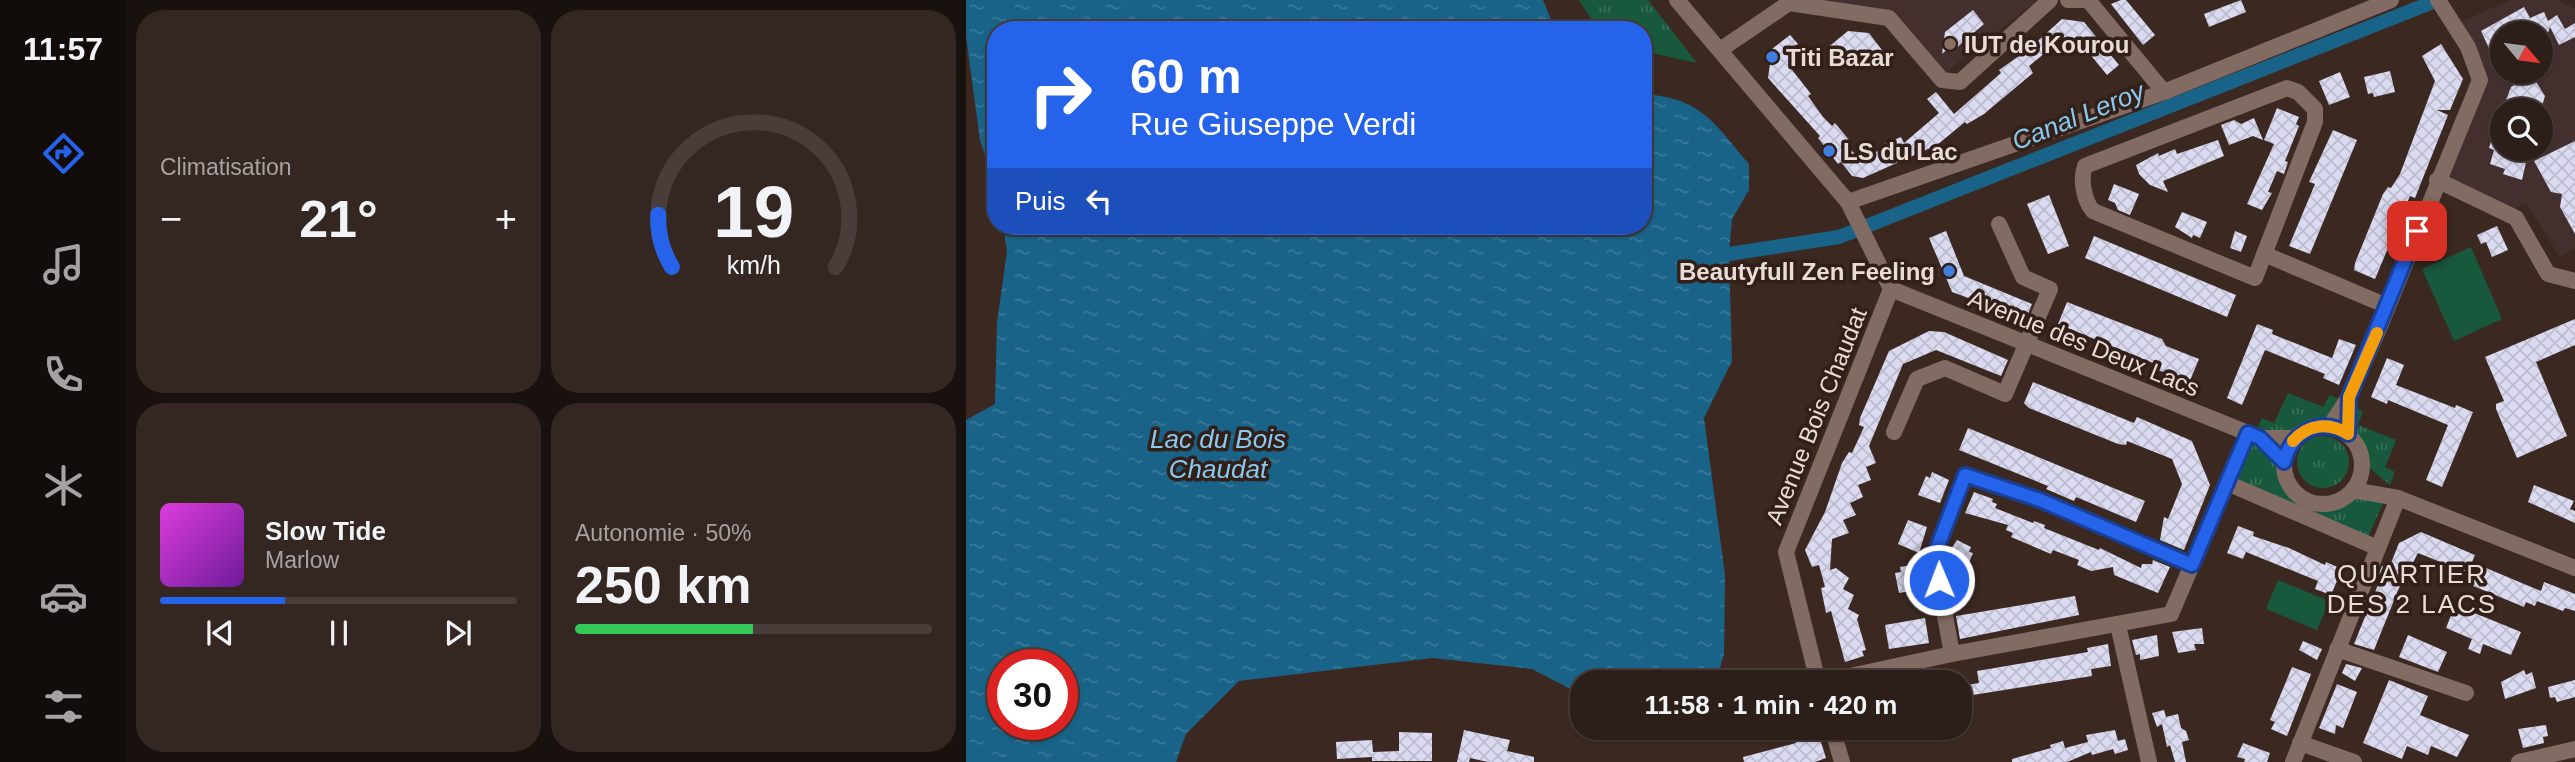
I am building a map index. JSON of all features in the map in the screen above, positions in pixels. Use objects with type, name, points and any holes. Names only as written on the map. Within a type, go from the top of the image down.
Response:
[{"type":"street","points":[[1677,0],[1848,202],[1891,289]]},
{"type":"street","points":[[1720,50],[1789,3],[1825,3],[1889,18],[1942,80],[1960,82],[2050,0]]},
{"type":"street","points":[[2068,0],[2086,0],[2164,92]]},
{"type":"street","points":[[1848,202],[2164,92],[2391,0]]},
{"type":"street","points":[[2330,426],[2349,397],[2480,80],[2468,47],[2438,0]]},
{"type":"street","points":[[2287,88],[2298,92],[2315,109],[2315,122],[2264,254],[2255,278],[2093,211],[2088,205],[2082,175],[2085,166],[2287,88]]},
{"type":"street","points":[[2437,180],[2516,218],[2547,274],[2574,279]]},
{"type":"street","points":[[1894,432],[1917,379],[1945,368],[2006,394],[2050,289],[2023,277],[2016,268],[1999,224]]},
{"type":"street","points":[[2264,254],[2387,306]]},
{"type":"street","name":"Avenue des Deux Lacs","points":[[1891,289],[2026,346],[2254,435],[2295,438]]},
{"type":"street","name":"Avenue Bois Chaudat","points":[[1817,670],[1786,552],[1891,289]]},
{"type":"street","points":[[2348,434],[2349,397]]},
{"type":"street","points":[[2317,426],[2330,426],[2348,434],[2360,451],[2362,472],[2353,490],[2333,503],[2308,501],[2290,486],[2284,462],[2295,438],[2317,426]]},
{"type":"street","points":[[1877,670],[2171,614],[2227,483],[2254,435]]},
{"type":"street","name":"Avenue des Deux Lacs","points":[[2254,435],[2284,462]]},
{"type":"street","points":[[2362,472],[2398,498]]},
{"type":"street","points":[[1952,654],[1934,556],[1965,475],[2040,500],[2192,565]]},
{"type":"street","points":[[2227,483],[2378,548]]},
{"type":"street","points":[[2353,490],[2398,498],[2575,568]]},
{"type":"street","points":[[2293,762],[2398,498]]},
{"type":"street","points":[[2118,625],[2149,762]]},
{"type":"street","points":[[2337,649],[2466,693]]},
{"type":"street","points":[[1836,740],[1842,762]]},
{"type":"street","points":[[2301,743],[2354,762]]},
{"type":"street","points":[[2519,762],[2570,747]]},
{"type":"shaded area","name":"IUT de Kourou","points":[[1807,0],[2037,0],[1944,74],[1892,13]]},
{"type":"shaded area","points":[[2511,0],[2558,0],[2575,9],[2575,249],[2560,257],[2526,203],[2510,210],[2453,187],[2447,170],[2449,160],[2458,156],[2487,77],[2456,24]]},
{"type":"green space","points":[[1579,0],[1648,0],[1697,63],[1652,53],[1652,21],[1592,21]]},
{"type":"green space","points":[[2471,247],[2502,319],[2454,341],[2422,269]]},
{"type":"green space","points":[[2288,393],[2323,407],[2330,395],[2338,399],[2327,420],[2317,420],[2279,433],[2258,427],[2262,418],[2274,423]]},
{"type":"green space","points":[[2351,406],[2363,411],[2358,425],[2396,440],[2385,467],[2395,472],[2390,485],[2367,466],[2364,445],[2355,433]]},
{"type":"green space","points":[[2323,436],[2342,443],[2349,462],[2342,481],[2323,488],[2304,481],[2297,462],[2304,443]]},
{"type":"green space","points":[[2252,440],[2273,456],[2285,488],[2300,503],[2317,508],[2326,507],[2353,494],[2384,501],[2364,546],[2230,489]]},
{"type":"green space","points":[[2278,580],[2329,601],[2317,630],[2266,609]]},
{"type":"water","points":[[966,0],[1543,0],[1551,21],[987,21],[987,161],[980,140],[966,36]]},
{"type":"water","name":"Lac du Bois Chaudat","points":[[1652,95],[1693,107],[1716,125],[1749,164],[1749,190],[1732,219],[1729,253],[1732,361],[1704,418],[1725,575],[1724,654],[1719,670],[1570,670],[1570,689],[1532,669],[1433,658],[1239,681],[1186,734],[1176,762],[966,762],[966,420],[995,404],[997,323],[1007,251],[1004,235],[1652,235]]},
{"type":"building","points":[[2126,0],[2155,35],[2143,45],[2111,4]]},
{"type":"building","points":[[2241,0],[2246,12],[2209,27],[2204,14]]},
{"type":"building","points":[[2524,7],[2530,18],[2544,12],[2548,21],[2499,21]]},
{"type":"building","points":[[1973,10],[1984,24],[1955,49],[1952,45],[1942,54],[1945,32]]},
{"type":"building","points":[[2557,15],[2565,29],[2575,23],[2575,37],[2559,45],[2553,33],[2553,21],[2548,21]]},
{"type":"building","points":[[2062,19],[2084,22],[2119,65],[2107,75],[2080,42],[2061,40],[2029,66],[2033,73],[1984,114],[1967,124],[1965,122],[1937,145],[1863,178],[1852,176],[1841,162],[1838,164],[1818,138],[1820,136],[1768,78],[1772,49],[1790,35],[1798,44],[1793,47],[1797,52],[1789,66],[1811,94],[1808,96],[1823,117],[1832,126],[1835,123],[1849,140],[1845,143],[1859,159],[1883,149],[1882,145],[1901,137],[1904,143],[1939,113],[1927,99],[1936,92],[1954,114],[2001,73],[1999,70],[2029,49]]},
{"type":"building","points":[[2490,26],[2490,50],[2481,31]]},
{"type":"building","points":[[1848,31],[1869,33],[1885,54],[1873,64],[1865,54],[1856,53],[1846,53],[1836,61],[1827,48]]},
{"type":"building","points":[[2441,44],[2463,79],[2450,110],[2437,110],[2448,115],[2415,198],[2410,196],[2375,279],[2354,270],[2355,263],[2383,194],[2388,187],[2391,188],[2400,174],[2435,81],[2422,56]]},
{"type":"building","points":[[2390,71],[2395,92],[2374,97],[2373,93],[2368,94],[2364,77]]},
{"type":"building","points":[[2340,72],[2350,97],[2329,105],[2319,81]]},
{"type":"building","points":[[2516,84],[2537,84],[2544,98],[2507,98],[2511,87]]},
{"type":"building","points":[[2277,108],[2299,117],[2296,124],[2299,126],[2285,161],[2288,162],[2284,174],[2277,171],[2268,192],[2272,193],[2262,210],[2247,204],[2274,144],[2264,140]]},
{"type":"building","points":[[2254,118],[2263,140],[2253,136],[2229,145],[2221,125],[2234,120],[2241,124]]},
{"type":"building","points":[[2333,130],[2357,140],[2310,254],[2289,246],[2315,184],[2309,182]]},
{"type":"building","points":[[2218,140],[2224,156],[2163,181],[2168,192],[2150,185],[2139,174],[2136,165],[2158,153],[2159,156],[2175,149],[2177,154]]},
{"type":"building","points":[[2575,141],[2575,234],[2560,207],[2562,194],[2551,192],[2534,161],[2553,161],[2553,152]]},
{"type":"building","points":[[2491,161],[2526,161],[2522,180],[2503,174],[2505,169],[2490,164]]},
{"type":"building","points":[[2114,184],[2139,194],[2130,215],[2118,210],[2115,203],[2108,200]]},
{"type":"building","points":[[2049,195],[2069,246],[2048,254],[2027,204]]},
{"type":"building","points":[[2182,212],[2207,222],[2200,238],[2193,235],[2192,238],[2175,227]]},
{"type":"building","points":[[2497,226],[2508,250],[2492,257],[2486,242],[2481,244],[2477,235]]},
{"type":"building","points":[[1946,231],[1964,276],[2032,304],[2026,319],[1952,292],[1929,238]]},
{"type":"building","points":[[2235,231],[2247,236],[2241,252],[2230,248]]},
{"type":"building","points":[[2094,236],[2236,295],[2227,317],[2085,258]]},
{"type":"building","points":[[2067,302],[2162,339],[2166,346],[2199,359],[2189,383],[2156,369],[2158,365],[2058,324]]},
{"type":"building","points":[[2575,319],[2575,345],[2536,362],[2567,436],[2517,458],[2496,409],[2496,404],[2504,401],[2485,357]]},
{"type":"building","points":[[2257,324],[2273,330],[2272,334],[2332,358],[2339,339],[2356,345],[2339,385],[2323,378],[2325,374],[2265,350],[2242,405],[2227,398]]},
{"type":"building","points":[[1929,331],[1944,332],[2008,360],[2001,376],[1936,350],[1903,364],[1869,446],[1876,463],[1866,467],[1871,480],[1858,485],[1863,497],[1850,503],[1856,515],[1843,520],[1849,533],[1832,539],[1830,570],[1836,568],[1849,578],[1843,589],[1854,595],[1848,609],[1859,615],[1857,619],[1866,650],[1862,651],[1864,656],[1845,662],[1831,611],[1826,613],[1821,588],[1825,587],[1819,565],[1812,567],[1805,550],[1825,512],[1842,463],[1849,452],[1852,453],[1864,427],[1859,425],[1860,418],[1889,351]]},
{"type":"building","points":[[2387,358],[2404,365],[2396,385],[2455,408],[2456,405],[2473,412],[2442,487],[2426,480],[2448,425],[2388,400],[2387,404],[2371,397]]},
{"type":"building","points":[[2033,382],[2134,423],[2137,417],[2192,441],[2210,485],[2184,550],[2160,540],[2164,517],[2168,519],[2182,484],[2172,459],[2127,441],[2126,445],[2118,444],[2029,408],[2024,403]]},
{"type":"building","points":[[1968,428],[2145,501],[2136,522],[2076,497],[2074,501],[2046,489],[2048,486],[1959,450]]},
{"type":"building","points":[[1932,472],[1949,480],[1940,503],[1918,495],[1926,476],[1930,478]]},
{"type":"building","points":[[2534,485],[2574,501],[2570,509],[2575,511],[2575,523],[2528,502]]},
{"type":"building","points":[[1974,492],[1993,499],[1992,502],[1997,504],[1995,508],[2045,525],[2044,528],[2099,550],[2100,548],[2141,568],[2142,564],[2152,564],[2153,560],[2170,567],[2158,593],[2114,575],[2113,567],[2091,571],[2077,565],[2079,560],[2053,550],[2051,554],[2011,537],[2013,533],[2006,530],[2008,525],[1965,513]]},
{"type":"building","points":[[1908,520],[1927,527],[1919,553],[1898,544]]},
{"type":"building","points":[[2238,526],[2254,532],[2253,536],[2289,548],[2325,565],[2326,562],[2342,569],[2331,595],[2315,589],[2318,581],[2246,552],[2243,559],[2227,553]]},
{"type":"building","points":[[2421,532],[2475,555],[2472,562],[2541,591],[2544,582],[2575,594],[2575,611],[2565,608],[2563,611],[2537,601],[2535,606],[2526,602],[2524,607],[2471,585],[2473,580],[2466,577],[2468,573],[2418,553],[2407,574],[2405,585],[2401,583],[2374,650],[2354,644],[2382,575],[2379,574],[2382,566],[2389,568],[2399,543]]},
{"type":"building","points":[[1957,540],[1971,547],[1969,552],[1973,553],[1965,572],[1946,564],[1945,558]]},
{"type":"building","points":[[1917,564],[1922,589],[1899,593],[1895,573],[1901,572],[1900,567]]},
{"type":"building","points":[[2075,596],[2079,615],[1960,639],[1956,616]]},
{"type":"building","points":[[2455,605],[2521,632],[2511,655],[2483,644],[2480,654],[2468,649],[2472,639],[2446,628]]},
{"type":"building","points":[[1925,618],[1929,643],[1889,649],[1885,625]]},
{"type":"building","points":[[2202,628],[2204,644],[2194,644],[2196,650],[2178,653],[2172,632]]},
{"type":"building","points":[[2157,635],[2159,656],[2140,660],[2140,654],[2136,655],[2132,640]]},
{"type":"building","points":[[2408,635],[2447,652],[2438,672],[2399,657]]},
{"type":"building","points":[[2303,641],[2322,649],[2317,660],[2299,650]]},
{"type":"building","points":[[2108,644],[2111,666],[2091,669],[2092,676],[1972,695],[1972,684],[1979,683],[1977,671],[2088,652],[2087,648]]},
{"type":"building","points":[[2346,664],[2362,668],[2355,681],[2342,673]]},
{"type":"building","points":[[2292,667],[2311,674],[2287,736],[2271,729],[2275,722],[2270,720]]},
{"type":"building","points":[[2524,670],[2526,675],[2532,672],[2536,688],[2505,699],[2501,682]]},
{"type":"building","points":[[2389,680],[2428,696],[2420,715],[2469,735],[2457,757],[2431,746],[2428,755],[2407,746],[2402,759],[2363,743]]},
{"type":"building","points":[[2575,680],[2575,697],[2557,702],[2555,697],[2550,698],[2548,687]]},
{"type":"building","points":[[2337,684],[2357,692],[2343,728],[2336,725],[2335,734],[2319,728]]},
{"type":"building","points":[[2164,710],[2166,717],[2178,714],[2181,728],[2186,731],[2189,740],[2182,742],[2186,762],[2175,762],[2170,745],[2167,747],[2162,724],[2157,727],[2152,713]]},
{"type":"building","points":[[2546,725],[2548,736],[2543,737],[2544,743],[2523,748],[2518,729]]},
{"type":"building","points":[[1464,730],[1510,740],[1507,751],[1534,757],[1534,762],[1488,762],[1470,758],[1469,762],[1457,762]]},
{"type":"building","points":[[2115,730],[2118,741],[2125,739],[2128,750],[2115,754],[2113,749],[2092,755],[2091,752],[2067,762],[2012,762],[2012,759],[2051,748],[2050,745],[2063,741],[2065,748],[2088,742],[2086,735]]},
{"type":"building","points":[[1399,732],[1432,733],[1432,761],[1372,761],[1372,757],[1337,759],[1336,742],[1372,740],[1373,752],[1399,751]]},
{"type":"building","points":[[1796,740],[1820,740],[1826,758],[1815,762],[1744,762],[1743,757],[1796,743]]},
{"type":"building","points":[[2243,743],[2270,753],[2267,762],[2244,762],[2245,759],[2237,757]]},
{"type":"waterway","name":"Canal Leroy","points":[[1729,254],[1839,237],[2438,0]]},
{"type":"slow traffic","points":[[2293,441],[2305,430],[2317,426],[2330,426],[2348,434],[2349,397],[2377,333]]},
{"type":"place","name":"IUT de Kourou","points":[[1950,44]]},
{"type":"place","name":"Titi Bazar","points":[[1772,57]]},
{"type":"place","name":"LS du Lac","points":[[1829,151]]},
{"type":"place","name":"Beautyfull Zen Feeling","points":[[1949,271]]},
{"type":"district","name":"QUARTIER DES 2 LACS","points":[[2412,589]]},
{"type":"route","points":[[1939,580],[1934,556],[1965,475],[2040,500],[2192,565],[2248,433],[2260,438],[2284,462],[2287,449],[2305,430],[2330,426],[2348,434],[2349,397],[2417,231]]}]
